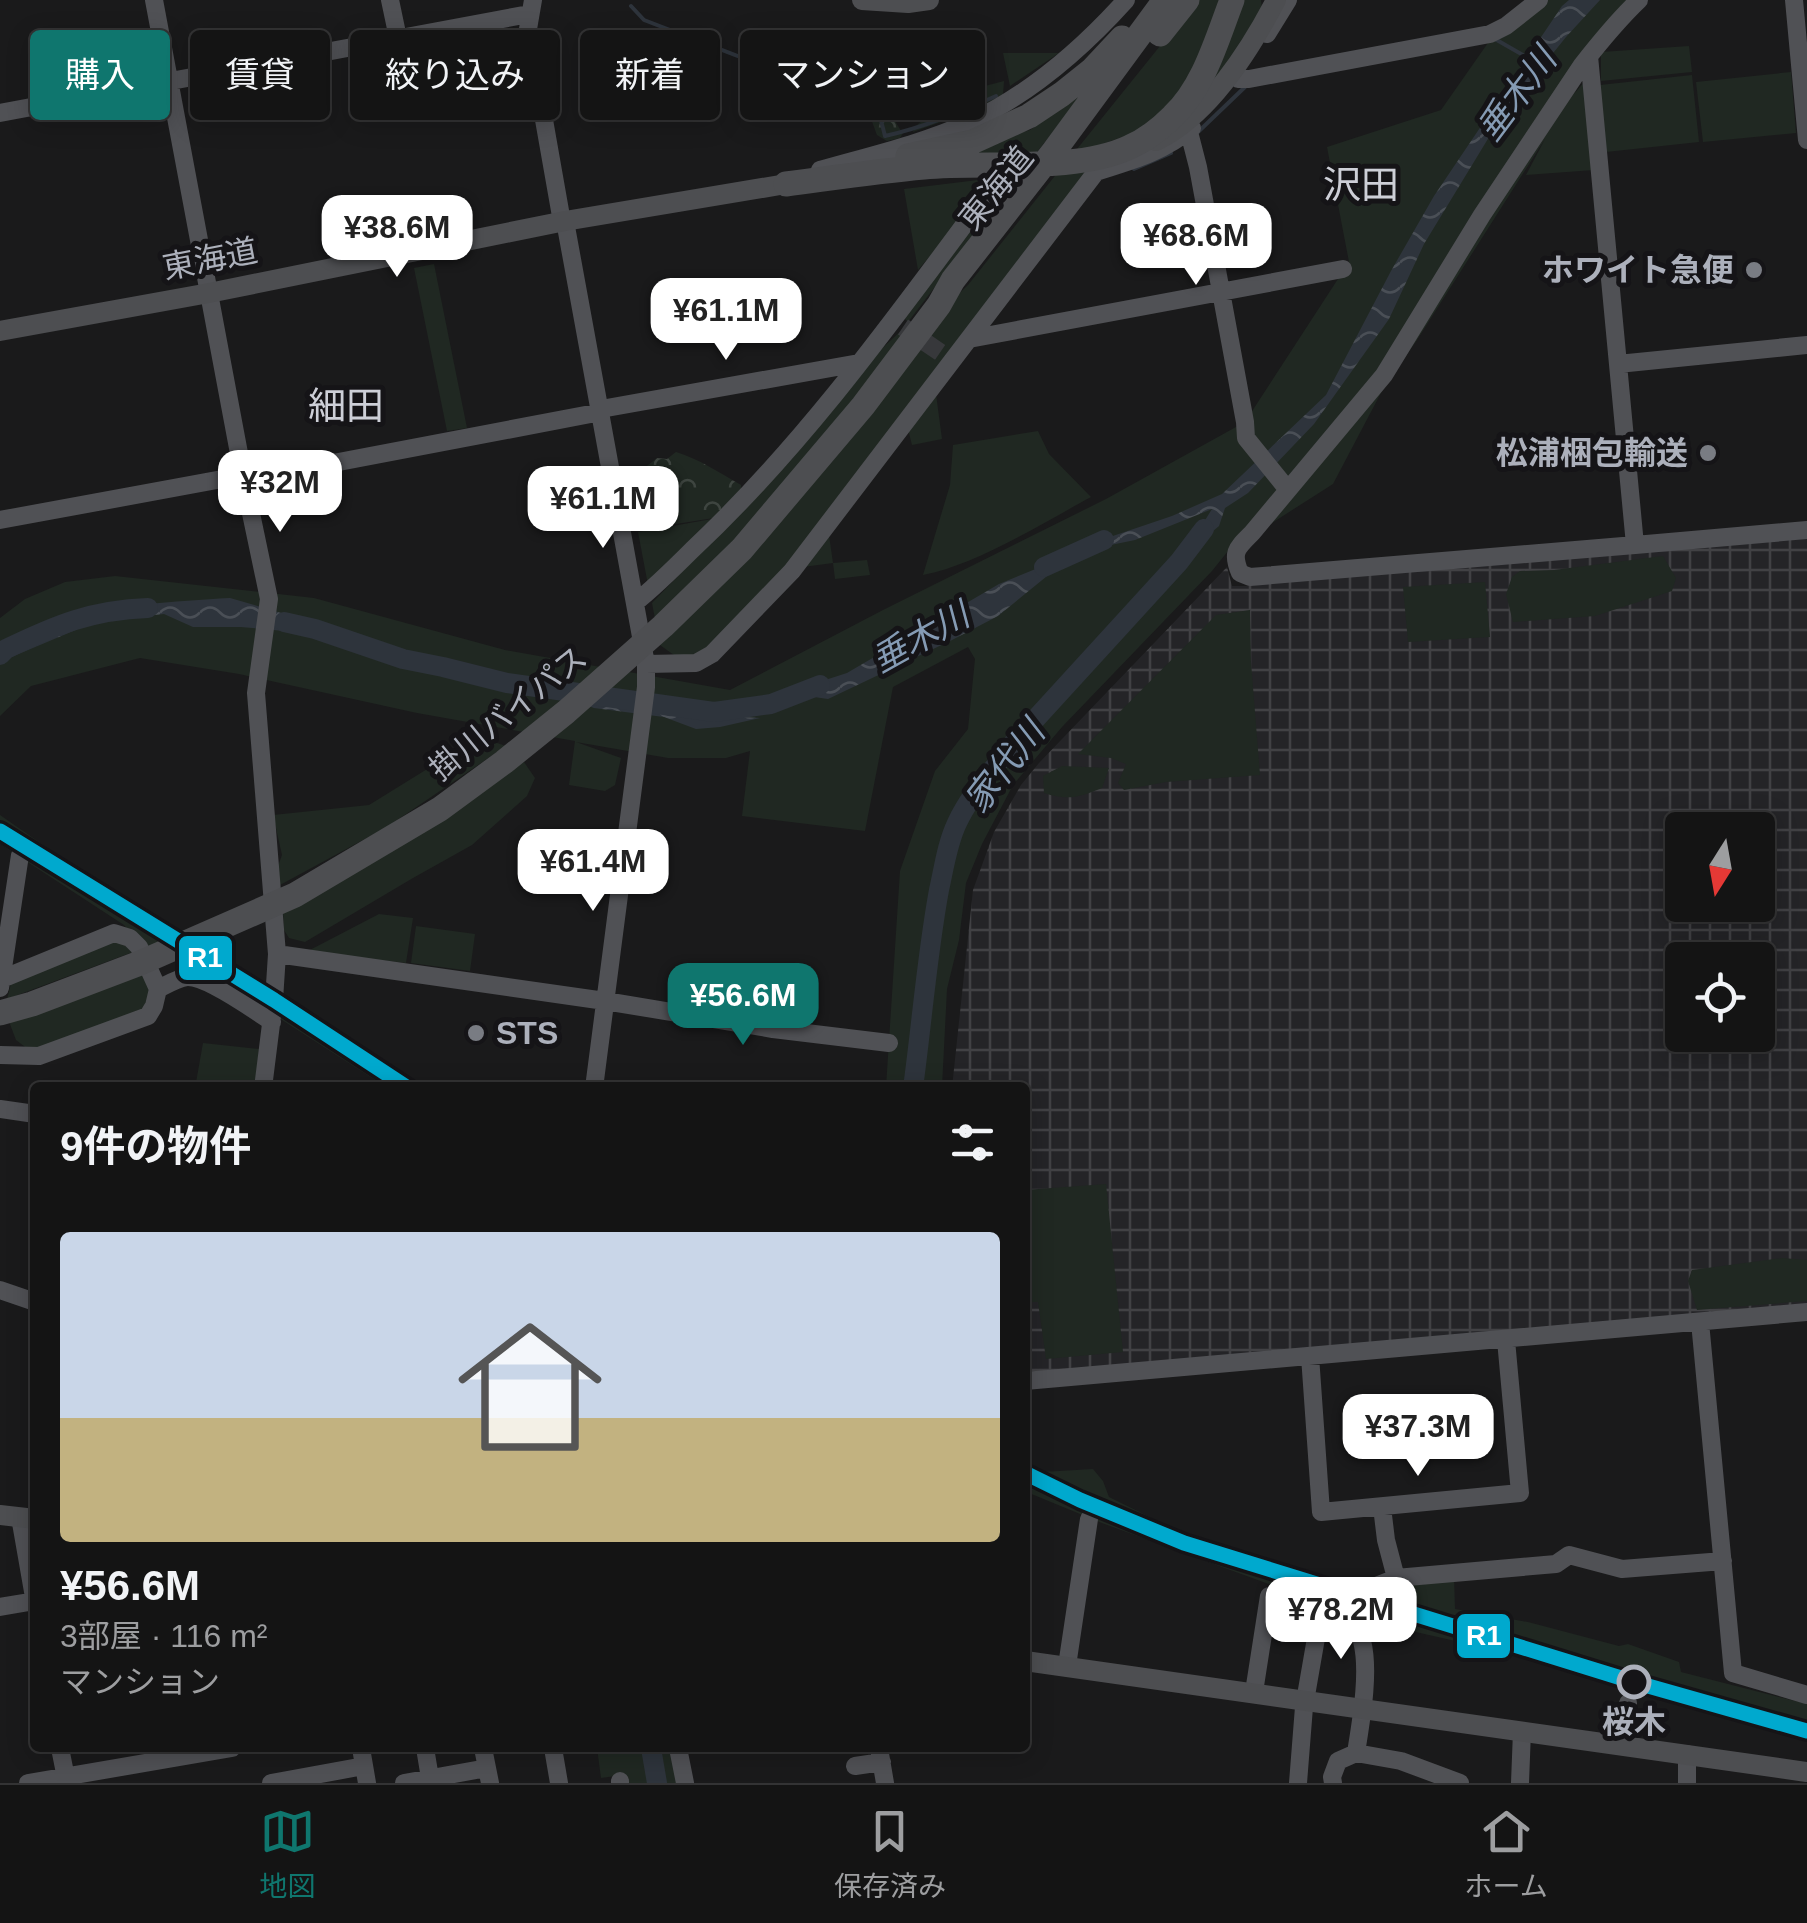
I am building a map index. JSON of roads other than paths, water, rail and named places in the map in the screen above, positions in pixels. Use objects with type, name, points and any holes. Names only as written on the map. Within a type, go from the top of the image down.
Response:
[{"type":"highway","name":"東海道","points":[[1060,152],[1162,0]]},
{"type":"highway","points":[[786,184],[972,142],[1029,116],[1092,70],[1162,0]]},
{"type":"highway","name":"東海道","points":[[939,305],[953,280],[1187,0]]},
{"type":"highway","points":[[786,184],[925,167],[1084,159],[1130,148],[1177,113],[1193,91],[1232,0]]},
{"type":"highway","name":"掛川バイパス","points":[[3,998],[140,963],[294,895],[440,809],[504,762],[663,626],[742,549],[863,406],[939,305]]},
{"type":"main road","points":[[862,0],[930,0]]},
{"type":"main road","points":[[1130,148],[1156,142],[1188,120],[1227,78],[1276,0]]},
{"type":"main road","name":"東海道","points":[[0,332],[564,221],[786,184]]},
{"type":"main road","points":[[1030,1661],[1807,1772]]},
{"type":"street","points":[[154,0],[160,30]]},
{"type":"street","points":[[390,0],[396,30]]},
{"type":"street","points":[[752,190],[969,122],[1032,86],[1064,62],[1126,0]]},
{"type":"street","points":[[646,664],[696,663],[726,642],[792,571],[947,357],[969,339],[1096,172],[1150,155],[1189,132],[1238,79],[1288,0]]},
{"type":"street","points":[[1238,79],[1490,34],[1539,0]]},
{"type":"street","points":[[1639,0],[1590,56],[1482,216],[1384,375],[1237,548],[1235,562],[1240,573],[1250,577],[1807,530]]},
{"type":"street","points":[[1794,0],[1807,135]]},
{"type":"street","points":[[432,30],[531,7],[528,28],[646,664],[639,746],[595,1082]]},
{"type":"street","points":[[170,81],[350,47]]},
{"type":"street","points":[[1590,56],[1635,545]]},
{"type":"street","points":[[170,86],[269,600],[256,693],[277,954],[264,1082]]},
{"type":"street","points":[[0,113],[30,107]]},
{"type":"street","points":[[1189,132],[1246,438],[1288,490]]},
{"type":"street","points":[[636,602],[779,462],[859,363],[898,324],[990,190],[997,164]]},
{"type":"street","points":[[969,339],[1343,268]]},
{"type":"street","points":[[1618,364],[1807,345]]},
{"type":"street","points":[[0,520],[859,363]]},
{"type":"street","points":[[3,998],[20,855]]},
{"type":"street","points":[[0,1055],[38,1056],[148,1016],[158,989],[138,947],[130,938],[114,933],[3,998]]},
{"type":"street","points":[[277,954],[889,1043]]},
{"type":"street","points":[[158,989],[186,977],[198,979],[272,1022]]},
{"type":"street","points":[[0,1109],[30,1113]]},
{"type":"street","points":[[0,1290],[30,1300]]},
{"type":"street","points":[[1030,1381],[1807,1312]]},
{"type":"street","points":[[1700,1322],[1734,1672],[1807,1695]]},
{"type":"street","points":[[1310,1356],[1321,1512],[1520,1492],[1506,1340]]},
{"type":"street","points":[[1382,1506],[1396,1578]]},
{"type":"street","points":[[18,1517],[30,1577]]},
{"type":"street","points":[[1067,1666],[1089,1519]]},
{"type":"street","points":[[1344,1606],[1354,1595],[1396,1578],[1556,1564],[1569,1555],[1622,1569],[1723,1561]]},
{"type":"street","points":[[1254,1692],[1268,1596]]},
{"type":"street","points":[[1298,1783],[1305,1700],[1323,1598],[1344,1606],[1362,1641],[1363,1708],[1356,1753]]},
{"type":"street","points":[[0,1607],[30,1603]]},
{"type":"street","points":[[1620,1744],[1628,1703]]},
{"type":"street","points":[[1520,1783],[1522,1731]]},
{"type":"street","points":[[61,1752],[66,1780]]},
{"type":"street","points":[[28,1783],[66,1780],[211,1752]]},
{"type":"street","points":[[426,1752],[430,1778]]},
{"type":"street","points":[[554,1752],[559,1783]]},
{"type":"street","points":[[679,1752],[685,1783]]},
{"type":"street","points":[[1333,1783],[1338,1761],[1356,1753],[1401,1761],[1460,1783]]},
{"type":"street","points":[[1687,1754],[1687,1783]]},
{"type":"street","points":[[856,1766],[880,1755],[886,1783]]},
{"type":"street","points":[[271,1783],[364,1766]]},
{"type":"street","points":[[404,1783],[488,1775]]},
{"type":"water","points":[[1569,0],[1600,0],[1500,119],[1424,244],[1389,319],[1314,424],[1248,493],[1225,508],[1219,526],[1183,556],[1212,509],[1135,540],[1081,551],[1222,494],[1326,395],[1434,196]]},
{"type":"water","points":[[1065,557],[998,616],[952,640],[828,699],[794,694],[847,673],[999,584]]},
{"type":"water","points":[[230,598],[288,615],[318,634],[193,627],[164,614],[97,621],[0,664],[0,649],[77,617],[143,605]]},
{"type":"water","points":[[560,695],[760,718],[696,729],[664,717],[594,708]]},
{"type":"waterway","points":[[631,6],[644,20],[769,68],[842,70],[852,75],[872,97],[885,136],[928,124],[996,96]]},
{"type":"waterway","points":[[1495,39],[1530,59]]},
{"type":"waterway","points":[[1198,132],[1245,87]]},
{"type":"waterway","points":[[1134,169],[1171,153]]},
{"type":"waterway","name":"家代川","points":[[914,1082],[939,890],[951,839],[962,813],[1009,748],[1179,562],[1204,529]]},
{"type":"waterway","name":"垂木川","points":[[1044,567],[1104,540]]},
{"type":"waterway","name":"垂木川","points":[[0,655],[24,640],[74,620],[148,608]]},
{"type":"waterway","name":"垂木川","points":[[284,622],[403,659],[507,683],[714,712],[771,704],[820,685]]},
{"type":"waterway","name":"家代川","points":[[652,1752],[657,1783]]},
{"type":"tunnel","points":[[903,327],[941,353]]},
{"type":"place","name":"ホワイト急便","points":[[1754,270]]},
{"type":"place","name":"松浦梱包輸送","points":[[1708,453]]},
{"type":"place","name":"STS","points":[[476,1033]]},
{"type":"place","name":"桜木","points":[[1634,1682]]},
{"type":"district","name":"沢田","points":[[1361,185]]},
{"type":"district","name":"細田","points":[[346,406]]}]
